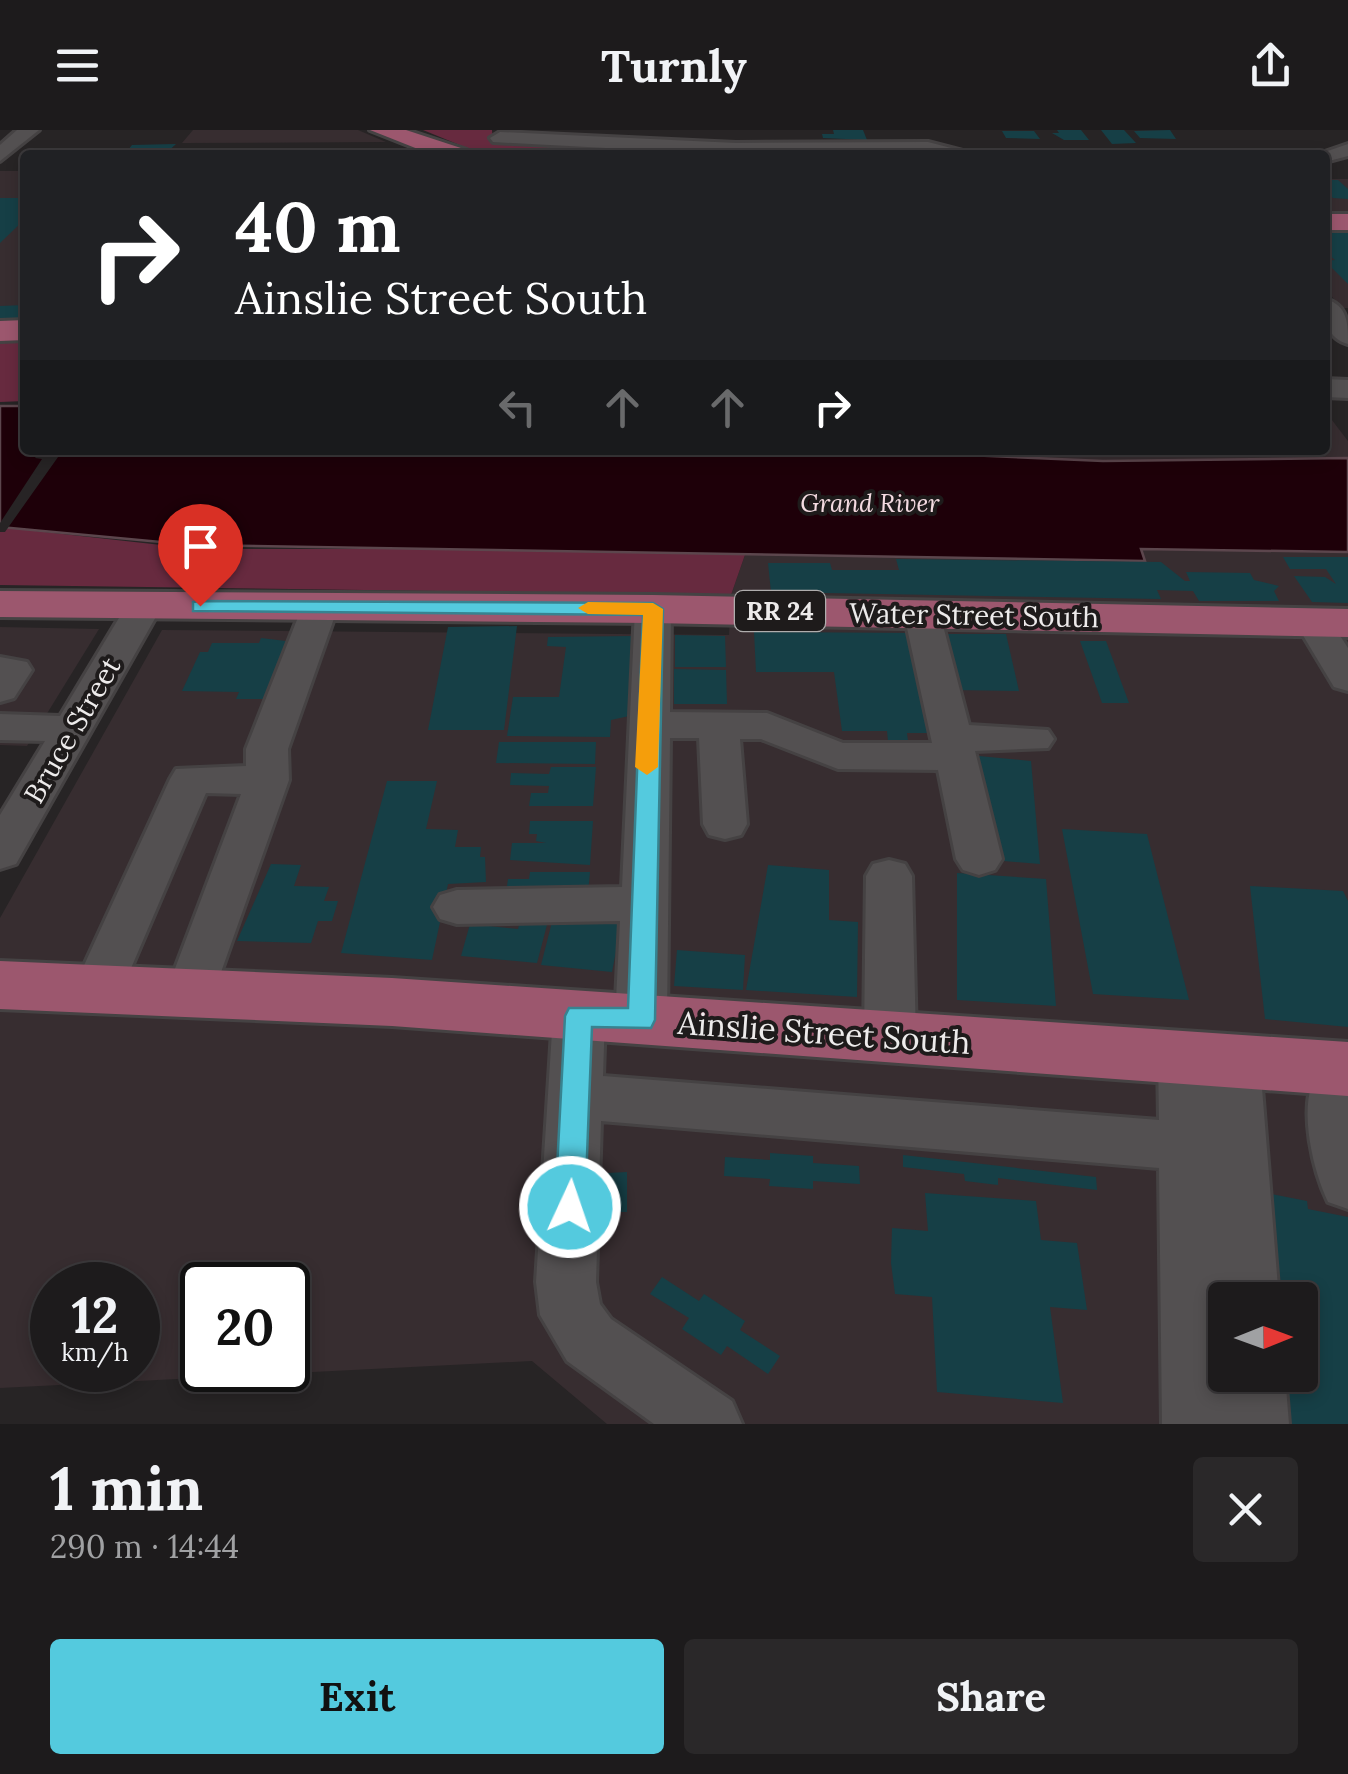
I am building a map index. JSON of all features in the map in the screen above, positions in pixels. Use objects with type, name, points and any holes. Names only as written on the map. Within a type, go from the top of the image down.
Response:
[{"type":"main road","points":[[382,130],[443,150]]},
{"type":"main road","name":"Water Street South","points":[[0,604],[653,609],[1330,623]]},
{"type":"main road","name":"Ainslie Street South","points":[[0,985],[99,987],[1211,1058],[1340,1082]]},
{"type":"street","points":[[4,149],[29,130]]},
{"type":"street","points":[[500,138],[751,150],[926,144]]},
{"type":"street","points":[[1335,158],[1348,170]]},
{"type":"street","name":"Bruce Street","points":[[0,854],[144,606]]},
{"type":"street","points":[[190,995],[268,780],[267,749],[320,607]]},
{"type":"street","points":[[641,1020],[653,609]]},
{"type":"street","points":[[922,614],[978,858]]},
{"type":"street","points":[[1330,623],[1348,679]]},
{"type":"street","points":[[0,670],[13,670],[0,690]]},
{"type":"street","points":[[648,725],[784,730],[838,756],[1033,739]]},
{"type":"street","points":[[719,726],[725,824]]},
{"type":"street","points":[[0,727],[72,729]]},
{"type":"street","points":[[99,987],[190,779],[268,780]]},
{"type":"street","points":[[889,876],[890,1038]]},
{"type":"street","points":[[457,907],[643,904]]},
{"type":"street","points":[[579,1016],[566,1282],[571,1315],[590,1340],[709,1424]]},
{"type":"street","points":[[1195,1424],[1187,1146],[1211,1058]]},
{"type":"street","points":[[1211,1058],[1235,1088],[1247,1282]]},
{"type":"street","points":[[1340,1082],[1348,1184]]},
{"type":"street","points":[[575,1096],[1187,1146]]},
{"type":"street","points":[[1254,1392],[1256,1424]]},
{"type":"shaded area","points":[[193,130],[358,130],[386,142],[182,143]]},
{"type":"shaded area","points":[[423,130],[492,130],[493,143],[665,150],[472,150]]},
{"type":"shaded area","points":[[0,171],[20,171],[20,322],[0,322]]},
{"type":"shaded area","points":[[1330,179],[1348,179],[1348,308],[1342,308],[1330,295]]},
{"type":"shaded area","points":[[0,337],[20,337],[20,401],[0,402]]},
{"type":"shaded area","points":[[1330,418],[1348,441],[1348,458],[1103,461],[967,455],[1330,455]]},
{"type":"shaded area","points":[[0,527],[197,549],[747,549],[731,595],[0,585]]},
{"type":"shaded area","points":[[747,549],[1145,560],[1140,549],[1348,552],[1348,1424],[607,1424],[532,1361],[310,1372],[310,1262],[180,1262],[180,1379],[160,1380],[160,1262],[30,1262],[30,1386],[0,1388],[0,918],[162,630],[729,635],[731,595]]},
{"type":"shaded area","points":[[0,627],[99,629],[27,746],[0,745]]},
{"type":"water","name":"Grand River","points":[[0,406],[20,406],[20,455],[967,455],[1103,461],[1348,458],[1348,552],[1141,549],[1145,561],[193,545],[0,527]]},
{"type":"pier","points":[[59,455],[5,532],[0,532],[0,523],[42,459],[35,458]]},
{"type":"building","points":[[833,130],[863,130],[867,140],[823,138],[822,134],[834,134]]},
{"type":"building","points":[[1057,130],[1081,130],[1089,140],[1064,140],[1052,133],[1059,133]]},
{"type":"building","points":[[1101,130],[1124,130],[1136,143],[1112,144]]},
{"type":"building","points":[[1170,130],[1176,139],[1140,138],[1134,131]]},
{"type":"building","points":[[1002,131],[1034,131],[1040,139],[1006,138]]},
{"type":"building","points":[[176,144],[169,150],[128,150],[132,145]]},
{"type":"building","points":[[1330,180],[1338,180],[1348,189],[1348,199],[1333,198]]},
{"type":"building","points":[[0,198],[20,198],[20,224],[0,243]]},
{"type":"building","points":[[1330,232],[1348,232],[1348,284],[1330,266],[1330,260],[1335,260],[1330,256]]},
{"type":"building","points":[[20,305],[20,319],[0,320],[0,306]]},
{"type":"building","points":[[1283,557],[1348,557],[1348,603],[1312,602],[1294,576],[1325,577],[1336,584],[1326,569],[1290,569]]},
{"type":"building","points":[[896,559],[1161,562],[1185,581],[1190,581],[1186,572],[1250,573],[1254,580],[1279,586],[1274,591],[1279,601],[1199,601],[1193,591],[1157,590],[1161,599],[771,592],[768,563],[830,563],[832,570],[899,570]]},
{"type":"building","points":[[517,626],[504,730],[428,730],[448,627]]},
{"type":"building","points":[[754,632],[919,633],[941,733],[907,733],[908,741],[888,741],[887,731],[842,731],[834,672],[756,672]]},
{"type":"building","points":[[935,634],[1006,634],[1019,691],[952,690]]},
{"type":"building","points":[[675,635],[725,636],[726,667],[675,667]]},
{"type":"building","points":[[634,636],[629,716],[611,720],[610,737],[507,736],[513,697],[559,697],[566,647],[547,646],[548,637]]},
{"type":"building","points":[[261,638],[294,642],[276,692],[266,692],[263,699],[236,699],[239,692],[182,691],[200,652],[208,652],[212,643],[259,643]]},
{"type":"building","points":[[1080,641],[1106,641],[1129,703],[1102,703]]},
{"type":"building","points":[[674,669],[726,670],[727,704],[674,704]]},
{"type":"building","points":[[499,742],[596,742],[595,764],[496,763]]},
{"type":"building","points":[[979,756],[1031,761],[1040,864],[992,860],[989,797],[980,796]]},
{"type":"building","points":[[551,767],[596,767],[593,806],[529,806],[531,793],[548,793],[549,786],[510,785],[511,773],[549,774]]},
{"type":"building","points":[[387,781],[437,781],[426,829],[458,830],[455,847],[481,847],[480,857],[485,857],[486,882],[448,884],[432,960],[341,953]]},
{"type":"building","points":[[530,821],[593,821],[590,865],[510,860],[512,843],[546,843],[536,841],[537,834],[529,834]]},
{"type":"building","points":[[1062,829],[1147,834],[1189,1000],[1093,994]]},
{"type":"building","points":[[271,864],[301,865],[294,886],[329,887],[324,901],[338,901],[332,921],[318,921],[311,943],[237,941]]},
{"type":"building","points":[[768,865],[829,870],[829,920],[858,922],[857,997],[746,990]]},
{"type":"building","points":[[530,872],[590,872],[588,893],[506,893],[508,879],[529,879]]},
{"type":"building","points":[[957,873],[1046,879],[1056,1006],[957,1000]]},
{"type":"building","points":[[1250,886],[1343,891],[1348,901],[1348,1027],[1265,1019]]},
{"type":"building","points":[[554,914],[622,920],[612,972],[541,965]]},
{"type":"building","points":[[521,918],[548,921],[537,963],[461,956],[470,924],[518,929]]},
{"type":"building","points":[[677,950],[745,955],[743,990],[674,986]]},
{"type":"building","points":[[770,1153],[813,1156],[813,1163],[859,1166],[860,1184],[813,1181],[813,1189],[769,1186],[770,1179],[724,1176],[725,1157],[770,1160]]},
{"type":"building","points":[[903,1155],[1096,1177],[1097,1190],[998,1178],[998,1185],[965,1181],[964,1174],[903,1167]]},
{"type":"building","points":[[627,1172],[627,1212],[607,1212],[607,1173]]},
{"type":"building","points":[[1261,1192],[1307,1201],[1308,1209],[1348,1217],[1348,1424],[1281,1424],[1278,1392],[1318,1392],[1318,1282],[1269,1282]]},
{"type":"building","points":[[925,1193],[1036,1201],[1041,1240],[1077,1243],[1087,1310],[1050,1307],[1063,1403],[937,1392],[932,1297],[895,1294],[891,1263],[892,1228],[928,1231]]},
{"type":"building","points":[[662,1277],[699,1301],[704,1294],[745,1321],[740,1330],[780,1356],[768,1374],[727,1346],[721,1355],[682,1329],[689,1318],[650,1294]]},
{"type":"slow traffic","points":[[588,608],[653,609],[647,767]]},
{"type":"route","points":[[200,606],[653,609],[641,1020],[579,1016],[570,1207]]}]
